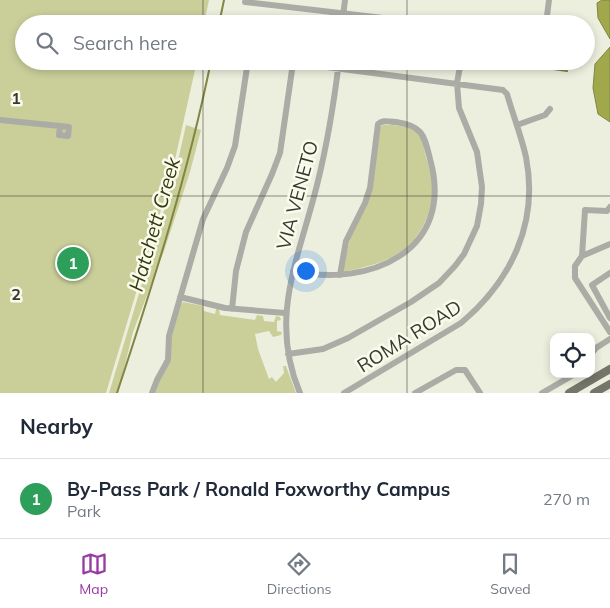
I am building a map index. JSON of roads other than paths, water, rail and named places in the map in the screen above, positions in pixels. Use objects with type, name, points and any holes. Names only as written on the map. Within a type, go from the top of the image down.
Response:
[{"type":"main road","points":[[568,393],[610,369]]},
{"type":"main road","points":[[594,393],[610,384]]},
{"type":"main road","points":[[604,393],[610,390]]},
{"type":"street","points":[[343,13],[345,0]]},
{"type":"street","points":[[547,15],[549,0]]},
{"type":"street","points":[[245,2],[266,2],[360,15]]},
{"type":"street","points":[[152,393],[168,360],[169,336],[203,219],[227,168],[235,146],[247,70]]},
{"type":"street","points":[[232,309],[236,271],[243,241],[280,153],[292,70]]},
{"type":"street","name":"VIA VENETO","points":[[300,393],[288,354],[286,313],[293,271],[324,159],[337,70]]},
{"type":"street","name":"ROMA ROAD","points":[[344,393],[461,323],[482,304],[504,276],[519,244],[527,214],[527,163],[507,94],[503,90],[371,70]]},
{"type":"street","points":[[288,354],[322,349],[348,338],[432,288],[449,273],[464,254],[476,226],[481,204],[482,187],[477,152],[459,108],[457,83],[459,70]]},
{"type":"street","points":[[516,124],[545,115],[550,109]]},
{"type":"street","points":[[0,120],[60,126]]},
{"type":"street","points":[[293,271],[315,275],[340,275],[358,273],[400,256],[413,245],[428,225],[435,202],[435,180],[424,138],[418,128],[412,125],[382,121],[378,124],[370,188],[346,241],[340,275]]},
{"type":"street","points":[[609,210],[585,210],[582,256],[576,266],[575,278],[610,332]]},
{"type":"street","points":[[582,256],[610,244]]},
{"type":"street","points":[[610,273],[592,285],[610,318]]},
{"type":"street","points":[[180,297],[232,309],[286,313]]},
{"type":"street","points":[[595,349],[610,339]]},
{"type":"street","points":[[415,393],[456,370],[465,370],[480,393]]},
{"type":"street","points":[[542,393],[568,378]]},
{"type":"waterway","name":"Hatchett Creek","points":[[221,15],[224,0]]},
{"type":"waterway","name":"Hatchett Creek","points":[[117,393],[181,187],[209,70]]},
{"type":"waterway","points":[[560,70],[567,71]]},
{"type":"place","name":"By-Pass Park / Ronald Foxworthy Campus","points":[[73,263]]}]
